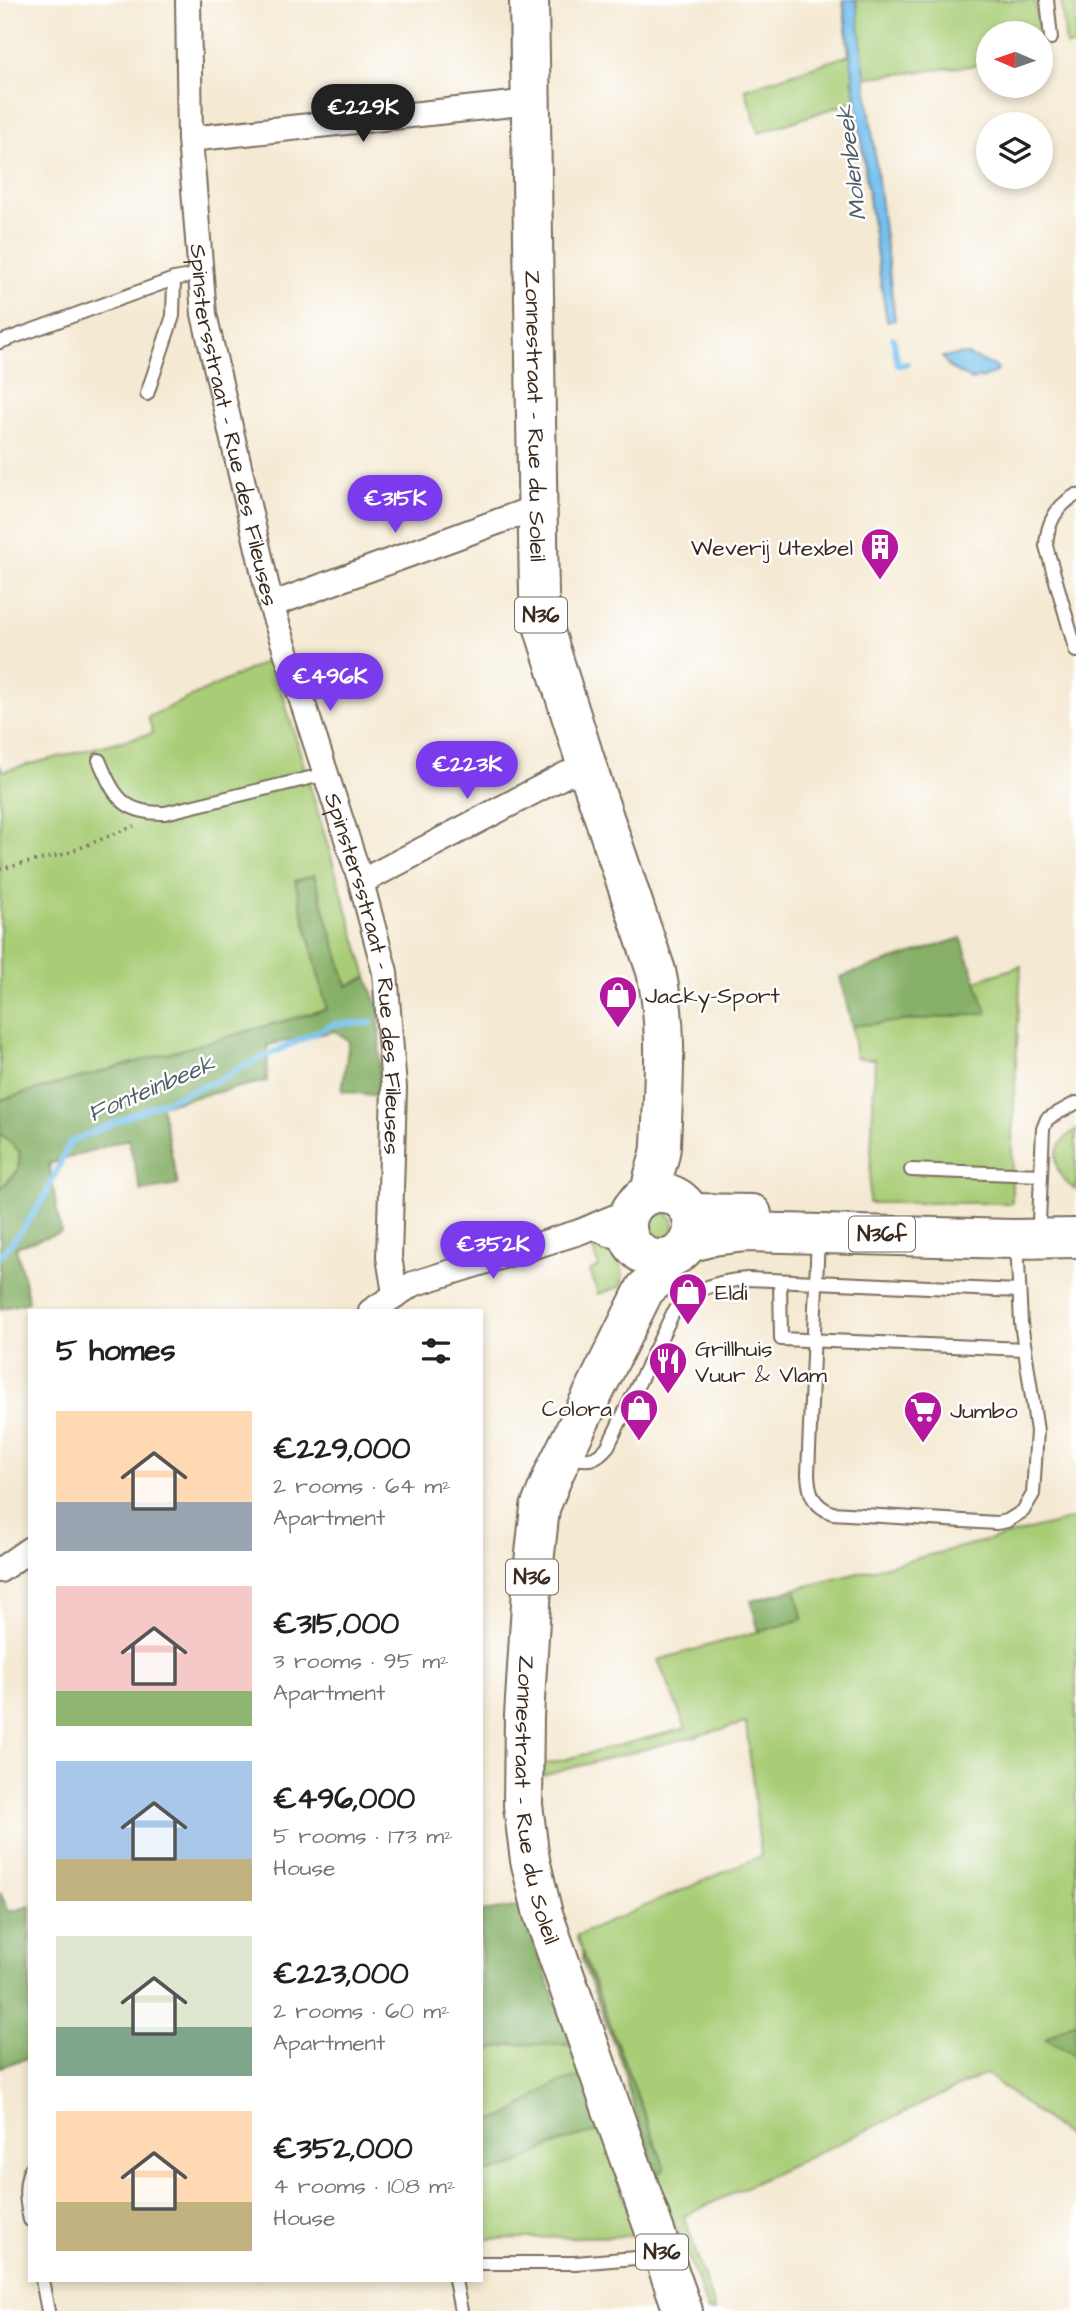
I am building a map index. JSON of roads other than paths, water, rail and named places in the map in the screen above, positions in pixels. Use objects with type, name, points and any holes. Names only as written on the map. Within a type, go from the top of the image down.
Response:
[{"type":"main road","name":"Zonnestraat - Rue du Soleil","points":[[529,0],[538,595],[542,622],[589,773],[656,971],[662,999],[665,1055],[661,1150],[672,1175],[544,1496],[536,1535],[524,1729],[522,1781],[525,1829],[535,1887],[547,1925],[683,2311]]},
{"type":"main road","name":"N36f","points":[[651,1233],[818,1233],[1044,1227]]},
{"type":"main road","name":"N36f","points":[[651,1233],[1044,1227],[1076,1238]]},
{"type":"street","name":"Spinstersstraat - Rue des Fileuses","points":[[188,0],[190,139],[204,314],[271,605],[361,882],[385,972],[394,1088],[389,1257],[395,1293]]},
{"type":"street","points":[[190,139],[530,102]]},
{"type":"street","points":[[271,605],[536,508]]},
{"type":"street","points":[[361,882],[567,774],[589,773]]},
{"type":"street","points":[[374,1309],[395,1293],[444,1272],[651,1233]]},
{"type":"street","points":[[0,1570],[28,1550]]},
{"type":"lane","points":[[1047,0],[1049,21]]},
{"type":"lane","points":[[0,342],[174,279],[201,274]]},
{"type":"lane","points":[[147,394],[173,316],[174,279]]},
{"type":"lane","points":[[1076,495],[1058,509],[1047,533],[1046,546],[1076,651]]},
{"type":"lane","points":[[99,760],[109,783],[123,803],[135,810],[150,813],[165,813],[326,774]]},
{"type":"lane","points":[[818,1233],[808,1475],[811,1496],[821,1509],[832,1513],[996,1523],[1007,1521],[1023,1511],[1033,1494],[1037,1431],[1019,1291],[1044,1227],[1041,1175],[1043,1129],[1047,1119],[1076,1103]]},
{"type":"lane","points":[[911,1170],[1041,1175]]},
{"type":"lane","points":[[562,1456],[594,1459],[600,1456],[608,1446],[653,1350],[678,1306],[694,1293],[716,1284],[747,1279],[1019,1291]]},
{"type":"lane","points":[[780,1281],[781,1339],[1025,1349]]},
{"type":"lane","points":[[28,2176],[28,2210]]},
{"type":"lane","points":[[483,2263],[575,2263],[663,2255]]},
{"type":"lane","points":[[42,2282],[48,2311]]},
{"type":"lane","points":[[455,2282],[461,2311]]},
{"type":"water","points":[[843,0],[856,0],[895,320],[887,321]]},
{"type":"water","points":[[965,354],[997,367],[998,371],[982,379],[980,377],[972,380],[950,368],[942,357]]},
{"type":"waterway","name":"Molenbeek","points":[[893,338],[898,365],[907,364]]},
{"type":"waterway","name":"Fonteinbeek","points":[[0,1256],[43,1200],[70,1142],[226,1077],[334,1024],[371,1023]]},
{"type":"place","name":"Weverij Utexbel","points":[[880,581]]},
{"type":"place","name":"Jacky-Sport","points":[[618,1029]]},
{"type":"place","name":"Eldi","points":[[688,1326]]},
{"type":"place","name":"Grillhuis Vuur & Vlam","points":[[668,1395]]},
{"type":"place","name":"Colora","points":[[639,1442]]},
{"type":"place","name":"Jumbo","points":[[923,1444]]}]
